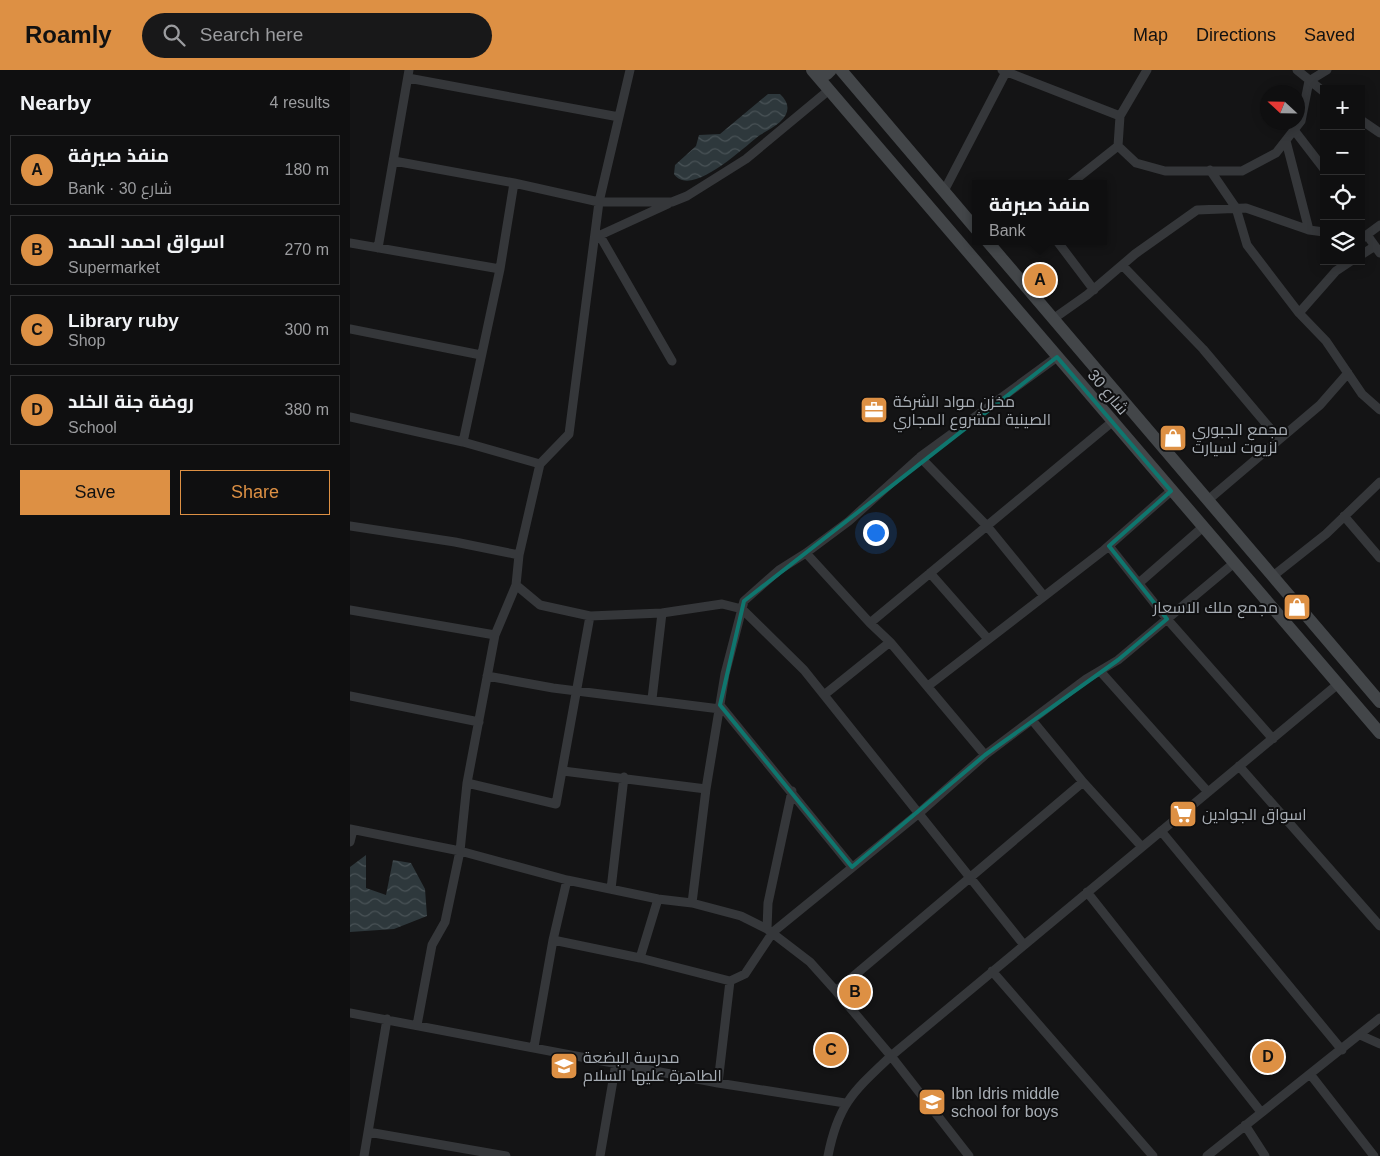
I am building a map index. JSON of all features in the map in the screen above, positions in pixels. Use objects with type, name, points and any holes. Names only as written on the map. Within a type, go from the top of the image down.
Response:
[{"type":"street","points":[[418,1025],[432,945],[445,922],[460,851],[467,783],[495,635],[516,585],[519,555],[540,464],[569,434],[597,237],[598,202],[630,70]]},
{"type":"street","points":[[814,73],[822,76],[831,70]]},
{"type":"street","points":[[841,70],[972,224]]},
{"type":"street","points":[[1075,180],[1118,146],[1120,116],[1147,70]]},
{"type":"street","points":[[1297,70],[1320,89]]},
{"type":"street","points":[[1308,81],[1327,70]]},
{"type":"street","points":[[944,192],[1004,71],[1120,116]]},
{"type":"street","name":"شارع 30","points":[[814,73],[1380,734]]},
{"type":"street","points":[[378,248],[409,74],[619,117]]},
{"type":"street","points":[[1305,98],[1308,81]]},
{"type":"street","points":[[597,237],[694,192],[746,159],[829,90]]},
{"type":"street","points":[[848,113],[851,103],[860,98],[866,99]]},
{"type":"street","points":[[1365,123],[1380,133]]},
{"type":"street","points":[[1118,146],[1136,163],[1165,171],[1242,171],[1276,153],[1294,130],[1320,164]]},
{"type":"street","points":[[1286,140],[1308,230]]},
{"type":"street","points":[[394,161],[514,183],[598,202],[672,202]]},
{"type":"street","points":[[1210,170],[1236,208],[1247,245],[1299,312],[1326,341],[1362,394],[1380,410]]},
{"type":"street","points":[[463,442],[500,269],[514,183]]},
{"type":"street","points":[[1053,319],[1094,290],[1197,210],[1246,208],[1308,230],[1320,232]]},
{"type":"street","points":[[1365,236],[1380,225]]},
{"type":"street","points":[[597,237],[672,361]]},
{"type":"street","points":[[1365,238],[1377,250],[1365,254]]},
{"type":"street","points":[[350,243],[500,269]]},
{"type":"street","name":"شارع 30","points":[[993,245],[1053,319],[1380,702]]},
{"type":"street","points":[[1060,245],[1094,290]]},
{"type":"street","points":[[1299,312],[1336,271],[1345,265]]},
{"type":"street","points":[[1123,266],[1203,350],[1279,439]]},
{"type":"street","points":[[350,329],[481,355]]},
{"type":"street","points":[[692,903],[706,789],[725,674],[744,600],[778,570],[806,553],[849,520],[920,457],[1057,357]]},
{"type":"street","points":[[1208,500],[1320,405],[1348,373]]},
{"type":"street","points":[[350,417],[463,442],[540,464]]},
{"type":"street","points":[[870,623],[1112,422]]},
{"type":"street","points":[[920,457],[987,526],[1044,596]]},
{"type":"street","points":[[1274,576],[1344,516],[1380,482]]},
{"type":"street","points":[[928,686],[1109,546],[1171,491]]},
{"type":"street","points":[[1344,516],[1380,558]]},
{"type":"street","points":[[350,526],[455,542],[519,555]]},
{"type":"street","points":[[1139,583],[1203,527]]},
{"type":"street","points":[[1109,546],[1167,619],[1273,738]]},
{"type":"street","points":[[806,553],[870,623],[890,642],[985,754]]},
{"type":"street","points":[[553,940],[640,958],[730,981],[745,974],[770,931],[918,814],[985,754],[1118,660],[1234,563]]},
{"type":"street","points":[[930,573],[988,639]]},
{"type":"street","points":[[516,585],[540,605],[590,616],[662,613],[722,604],[742,609],[804,670],[1024,945]]},
{"type":"street","points":[[350,610],[495,635]]},
{"type":"street","points":[[652,699],[662,613]]},
{"type":"street","points":[[467,783],[556,804],[590,616]]},
{"type":"street","points":[[824,695],[890,642]]},
{"type":"street","points":[[1100,671],[1208,792]]},
{"type":"street","points":[[487,676],[553,688],[720,707],[792,791],[852,867]]},
{"type":"street","points":[[828,1156],[832,1135],[845,1103],[891,1056],[1338,684]]},
{"type":"street","points":[[350,696],[479,722]]},
{"type":"street","points":[[1032,720],[1083,782],[1142,847]]},
{"type":"street","points":[[1239,766],[1380,926]]},
{"type":"street","points":[[563,771],[624,777],[706,789]]},
{"type":"street","points":[[611,889],[624,777]]},
{"type":"street","points":[[836,991],[1083,782]]},
{"type":"street","points":[[770,931],[768,903],[792,791]]},
{"type":"street","points":[[350,842],[351,830],[460,851],[567,880],[658,899],[692,903],[741,916],[770,931],[810,962],[891,1056],[969,1156]]},
{"type":"street","points":[[1161,831],[1342,1050]]},
{"type":"street","points":[[534,1047],[553,940],[567,880]]},
{"type":"street","points":[[1087,892],[1261,1112]]},
{"type":"street","points":[[640,958],[658,899]]},
{"type":"street","points":[[992,971],[1153,1156]]},
{"type":"street","points":[[718,1082],[730,981]]},
{"type":"street","points":[[350,1013],[718,1082],[845,1103]]},
{"type":"street","points":[[1207,1156],[1380,1018]]},
{"type":"street","points":[[364,1156],[387,1020]]},
{"type":"street","points":[[1360,1035],[1380,1044]]},
{"type":"street","points":[[600,1156],[616,1063]]},
{"type":"street","points":[[1310,1074],[1374,1156]]},
{"type":"street","points":[[1245,1125],[1265,1156]]},
{"type":"street","points":[[368,1132],[506,1156]]},
{"type":"highlighted area","points":[[1057,357],[1171,491],[1109,546],[1167,619],[1118,660],[985,755],[852,867],[720,705],[744,601]]},
{"type":"water","points":[[768,94],[780,94],[786,101],[787,112],[780,122],[705,176],[692,180],[682,180],[674,174],[675,165],[696,146],[699,135],[720,134]]},
{"type":"water","points":[[366,855],[366,888],[386,895],[393,860],[411,863],[425,889],[427,916],[394,929],[350,932],[350,867]]},
{"type":"place","name":"منفذ صيرفة","points":[[1040,280]]},
{"type":"place","name":"مخزن مواد الشركة الصينية لمشروع المجاري","points":[[874,410]]},
{"type":"place","name":"مجمع الجبوري لزيوت لسيارت","points":[[1173,438]]},
{"type":"place","name":"مجمع ملك الاسعار","points":[[1297,607]]},
{"type":"place","name":"اسواق الجوادين","points":[[1183,814]]},
{"type":"place","name":"اسواق احمد الحمد","points":[[855,992]]},
{"type":"place","name":"Library ruby","points":[[831,1050]]},
{"type":"place","name":"روضة جنة الخلد","points":[[1268,1057]]},
{"type":"place","name":"مدرسة البضعة الطاهرة عليها السلام","points":[[564,1066]]},
{"type":"place","name":"Ibn Idris middle school for boys","points":[[932,1102]]}]
